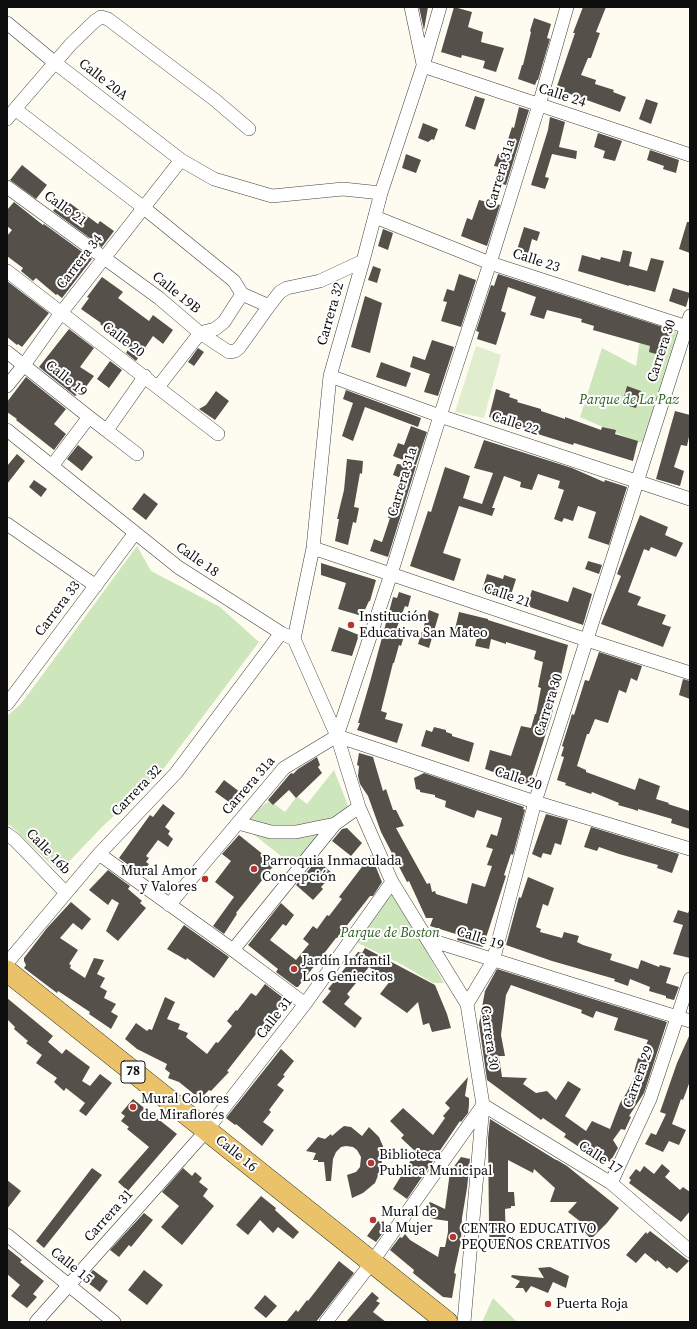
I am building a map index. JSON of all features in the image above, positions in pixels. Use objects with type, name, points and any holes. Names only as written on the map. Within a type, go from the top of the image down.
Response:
[{"type":"highway","name":"Calle 16","points":[[7,972],[446,1322]]},
{"type":"street","points":[[411,7],[424,66]]},
{"type":"street","name":"Carrera 32","points":[[294,639],[313,548],[330,376],[381,193],[424,66],[440,7]]},
{"type":"street","name":"Carrera 31a","points":[[169,904],[284,768],[337,736],[392,574],[440,416],[490,263],[539,105],[567,7]]},
{"type":"street","points":[[249,129],[215,100],[108,19],[101,17],[95,21],[54,62],[11,114],[144,208],[234,281],[242,294],[269,306],[280,292],[287,288],[320,281],[363,261]]},
{"type":"street","name":"Calle 20A","points":[[7,23],[54,62],[181,160],[214,179],[272,196],[343,189],[381,193]]},
{"type":"street","name":"Calle 24","points":[[424,66],[690,155]]},
{"type":"street","name":"Carrera 34","points":[[7,386],[24,365],[61,312],[181,160]]},
{"type":"street","name":"Calle 21","points":[[7,187],[104,258]]},
{"type":"street","name":"Calle 23","points":[[375,218],[490,263],[689,324]]},
{"type":"street","name":"Calle 19B","points":[[104,258],[159,298],[200,333],[229,352],[235,352],[239,348],[269,306]]},
{"type":"street","name":"Calle 20","points":[[7,271],[145,376],[218,434]]},
{"type":"street","points":[[158,387],[200,333],[216,329],[224,322],[242,294]]},
{"type":"street","name":"Carrera 30","points":[[464,1322],[483,1105],[467,1004],[493,961],[535,802],[689,324]]},
{"type":"street","name":"Calle 19","points":[[7,352],[89,418],[138,454]]},
{"type":"street","points":[[107,430],[145,376]]},
{"type":"street","name":"Calle 22","points":[[330,376],[440,416],[690,499]]},
{"type":"street","points":[[52,466],[89,418]]},
{"type":"street","name":"Calle 18","points":[[7,430],[178,567],[281,633],[294,639]]},
{"type":"street","points":[[7,524],[96,586]]},
{"type":"street","name":"Carrera 33","points":[[7,704],[135,533]]},
{"type":"street","name":"Calle 21","points":[[313,548],[690,673]]},
{"type":"street","name":"Carrera 32","points":[[7,963],[99,854],[176,773],[281,633]]},
{"type":"street","points":[[294,639],[337,736],[359,806],[392,882],[467,1004]]},
{"type":"street","name":"Calle 20","points":[[337,736],[535,802],[690,849]]},
{"type":"street","points":[[233,950],[335,824],[359,806]]},
{"type":"street","points":[[238,823],[271,832],[296,832],[335,824]]},
{"type":"street","name":"Calle 16b","points":[[7,834],[15,840],[66,893]]},
{"type":"street","points":[[99,854],[233,950],[305,1004]]},
{"type":"street","name":"Calle 31","points":[[206,1131],[305,1004],[392,882]]},
{"type":"street","name":"Calle 19","points":[[427,939],[493,961],[690,1021]]},
{"type":"street","name":"Carrera 29","points":[[611,1184],[650,1099],[690,979]]},
{"type":"street","points":[[326,1322],[372,1262],[483,1105]]},
{"type":"street","name":"Calle 17","points":[[483,1105],[611,1184],[690,1251]]},
{"type":"street","name":"Carrera 31","points":[[36,1322],[206,1131]]},
{"type":"street","name":"Calle 15","points":[[7,1235],[114,1322]]},
{"type":"green space","name":"Parque de La Paz","points":[[643,320],[677,332],[685,340],[652,443],[637,442],[580,417],[602,348],[636,366]]},
{"type":"green space","points":[[476,346],[501,355],[484,418],[455,412]]},
{"type":"green space","points":[[137,546],[151,571],[220,607],[259,642],[158,776],[104,825],[59,872],[11,826],[7,824],[7,716],[21,704]]},
{"type":"green space","points":[[334,770],[349,808],[332,818],[295,867],[243,826],[257,809],[270,801],[285,812],[297,796],[307,804]]},
{"type":"green space","name":"Parque de Boston","points":[[391,893],[444,983],[433,983],[401,964],[356,942]]},
{"type":"green space","points":[[493,1298],[517,1322],[482,1322]]},
{"type":"building","points":[[419,7],[428,7],[424,30]]},
{"type":"building","points":[[454,7],[472,12],[468,27],[483,32],[481,42],[504,48],[496,72],[483,68],[485,61],[462,55],[461,58],[441,52]]},
{"type":"building","points":[[583,7],[606,7],[596,32],[600,33],[591,58],[588,58],[581,75],[596,80],[595,84],[614,90],[613,92],[626,97],[620,112],[556,89],[575,33],[573,33]]},
{"type":"building","points":[[534,18],[551,24],[547,38],[550,39],[538,80],[535,85],[518,79],[523,65]]},
{"type":"building","points":[[475,96],[485,99],[475,130],[465,126]]},
{"type":"building","points":[[646,99],[658,103],[651,124],[639,119]]},
{"type":"building","points":[[519,107],[529,110],[506,185],[494,182],[499,167],[494,166],[498,154],[503,155],[512,127],[514,128]]},
{"type":"building","points":[[550,117],[565,122],[559,147],[577,151],[576,159],[552,154],[545,177],[549,178],[545,189],[531,185],[548,130]]},
{"type":"building","points":[[423,123],[438,129],[434,140],[432,139],[428,142],[418,138]]},
{"type":"building","points":[[598,133],[622,141],[615,161],[603,158],[605,151],[594,147]]},
{"type":"building","points":[[650,150],[679,160],[676,173],[663,169],[664,166],[647,160]]},
{"type":"building","points":[[406,154],[421,160],[416,173],[402,168]]},
{"type":"building","points":[[22,165],[47,185],[36,199],[10,180]]},
{"type":"building","points":[[63,198],[98,224],[100,221],[114,231],[102,247],[53,211]]},
{"type":"building","points":[[479,200],[500,205],[487,246],[461,236],[467,218],[472,220]]},
{"type":"building","points":[[14,202],[43,225],[44,224],[92,259],[62,298],[57,294],[56,295],[36,278],[33,281],[21,271],[23,268],[7,256],[7,236],[12,230],[7,226],[7,210]]},
{"type":"building","points":[[687,222],[690,222],[690,253],[679,249]]},
{"type":"building","points":[[524,227],[540,232],[537,241],[532,239],[528,254],[517,250]]},
{"type":"building","points":[[383,229],[393,233],[388,250],[378,246]]},
{"type":"building","points":[[623,250],[632,252],[629,266],[647,271],[651,258],[664,261],[655,292],[578,271],[582,255],[600,260],[601,257],[620,262]]},
{"type":"building","points":[[373,266],[381,269],[377,283],[368,280]]},
{"type":"building","points":[[459,274],[476,280],[461,327],[441,321],[447,302],[443,301],[447,289],[454,291]]},
{"type":"building","points":[[498,274],[672,330],[663,356],[649,352],[650,346],[593,330],[594,326],[581,322],[582,319],[547,310],[544,319],[530,315],[536,297],[508,287],[501,311],[506,313],[496,345],[477,339],[479,332],[476,331],[491,285],[494,286]]},
{"type":"building","points":[[102,277],[123,292],[118,298],[149,321],[153,315],[173,330],[163,344],[153,336],[136,361],[126,353],[129,348],[109,333],[110,332],[100,324],[101,323],[81,309],[89,298],[87,297]]},
{"type":"building","points":[[7,281],[49,313],[22,347],[7,337]]},
{"type":"building","points":[[673,288],[690,293],[686,307],[669,301]]},
{"type":"building","points":[[365,296],[382,303],[370,353],[351,347]]},
{"type":"building","points":[[69,329],[94,348],[80,367],[94,376],[79,396],[75,396],[39,367]]},
{"type":"building","points":[[432,340],[454,347],[438,396],[424,392],[430,374],[410,367],[413,356],[425,360]]},
{"type":"building","points":[[198,348],[204,352],[194,366],[188,362]]},
{"type":"building","points":[[110,361],[122,370],[109,388],[97,379]]},
{"type":"building","points":[[381,362],[411,373],[406,387],[376,377]]},
{"type":"building","points":[[26,377],[66,409],[54,424],[66,434],[54,450],[7,412],[7,402]]},
{"type":"building","points":[[627,386],[641,391],[636,408],[622,404]]},
{"type":"building","points":[[496,389],[510,394],[509,397],[518,400],[517,402],[541,409],[541,411],[565,419],[565,417],[601,430],[602,427],[616,430],[615,434],[638,441],[633,461],[574,443],[573,445],[535,433],[535,431],[516,425],[515,427],[489,417]]},
{"type":"building","points":[[346,390],[421,418],[418,427],[365,407],[353,441],[342,436],[353,403],[343,399]]},
{"type":"building","points":[[216,391],[229,401],[215,420],[199,409],[206,405]]},
{"type":"building","points":[[675,411],[690,415],[690,432],[687,446],[681,445],[674,467],[684,471],[680,486],[656,479]]},
{"type":"building","points":[[411,426],[427,432],[416,465],[393,456],[398,443],[404,445]]},
{"type":"building","points":[[484,440],[572,468],[604,482],[605,480],[627,487],[609,545],[588,538],[596,512],[578,506],[573,521],[564,518],[562,522],[554,519],[564,490],[558,488],[560,481],[538,474],[532,490],[520,487],[521,482],[504,476],[492,508],[495,508],[492,516],[459,506],[443,553],[461,559],[454,581],[410,566],[428,511],[431,512],[445,467],[470,476],[463,498],[482,504],[493,473],[474,468]]},
{"type":"building","points":[[78,445],[93,457],[82,471],[67,459]]},
{"type":"building","points":[[17,454],[25,461],[7,484],[7,466]]},
{"type":"building","points":[[347,459],[363,461],[362,474],[360,473],[354,507],[359,508],[356,523],[353,522],[348,545],[335,541],[339,519],[337,519],[344,490]]},
{"type":"building","points":[[397,464],[416,466],[388,557],[370,551],[374,539],[382,542],[390,518],[388,518],[401,478],[393,475]]},
{"type":"building","points":[[34,480],[47,489],[41,497],[29,487]]},
{"type":"building","points":[[144,493],[158,504],[146,520],[132,509]]},
{"type":"building","points":[[640,515],[668,527],[665,535],[683,543],[676,557],[651,547],[649,551],[644,549],[628,592],[641,597],[637,605],[666,615],[662,624],[671,627],[663,647],[601,624],[621,576],[617,574]]},
{"type":"building","points":[[588,561],[602,565],[599,574],[585,569]]},
{"type":"building","points":[[321,563],[376,580],[370,601],[362,616],[338,609],[346,583],[321,575]]},
{"type":"building","points":[[487,574],[503,579],[504,575],[516,579],[510,598],[482,590]]},
{"type":"building","points":[[573,587],[592,594],[583,625],[527,606],[532,590],[568,602]]},
{"type":"building","points":[[399,592],[411,596],[408,607],[405,606],[396,630],[405,633],[393,663],[381,711],[387,713],[385,719],[403,724],[397,743],[357,730],[393,597],[397,598]]},
{"type":"building","points":[[429,610],[439,614],[429,648],[418,644]]},
{"type":"building","points":[[459,612],[488,619],[568,645],[551,718],[529,785],[485,769],[490,750],[511,756],[521,726],[531,728],[536,714],[541,688],[538,687],[543,662],[534,659],[536,651],[506,642],[506,644],[491,639],[489,649],[475,646],[477,638],[469,636],[470,631],[455,629]]},
{"type":"building","points":[[339,627],[359,635],[352,656],[331,651]]},
{"type":"building","points":[[599,652],[642,666],[637,681],[631,678],[626,693],[619,690],[608,723],[595,719],[589,734],[587,734],[577,766],[586,770],[586,772],[635,790],[639,778],[660,786],[656,799],[690,811],[690,829],[671,823],[672,819],[618,805],[619,803],[592,792],[591,794],[565,785],[566,783],[557,780],[564,757],[561,756],[564,747],[562,746],[572,714],[574,715],[585,680],[589,681]]},
{"type":"building","points":[[683,679],[690,681],[690,699],[679,695]]},
{"type":"building","points":[[434,727],[446,730],[446,732],[452,734],[452,736],[474,743],[469,762],[421,746],[426,730],[432,732]]},
{"type":"building","points":[[359,753],[373,757],[383,791],[386,789],[393,810],[396,810],[404,826],[396,828],[427,884],[430,883],[432,892],[435,891],[436,894],[467,904],[472,883],[485,887],[492,866],[487,865],[493,849],[486,847],[491,834],[497,836],[502,818],[477,810],[474,818],[445,807],[446,801],[435,797],[435,795],[420,792],[420,790],[416,789],[414,778],[424,773],[524,807],[523,809],[525,810],[513,855],[511,854],[504,875],[506,876],[483,947],[457,940],[459,935],[430,926],[433,918],[426,918],[409,881],[407,882],[381,832],[368,796],[360,784],[358,776],[359,766],[357,765]]},
{"type":"building","points":[[317,757],[320,765],[318,767],[322,773],[296,798],[289,790],[273,805],[268,800],[290,774],[293,774]]},
{"type":"building","points":[[224,780],[244,795],[236,807],[215,792]]},
{"type":"building","points":[[163,804],[175,813],[165,827],[170,831],[168,834],[173,839],[168,847],[158,840],[146,856],[149,858],[146,862],[149,864],[141,874],[119,858],[150,815],[153,817]]},
{"type":"building","points":[[546,814],[568,820],[561,845],[555,843],[551,855],[543,853],[541,858],[532,854]]},
{"type":"building","points":[[591,827],[679,854],[672,873],[657,868],[658,865],[599,847],[597,851],[584,847]]},
{"type":"building","points":[[347,828],[362,843],[351,856],[332,841],[342,829]]},
{"type":"building","name":"Parroquia Inmaculada Concepción","points":[[239,835],[275,864],[236,913],[237,914],[224,934],[213,926],[234,897],[215,882],[231,861],[222,854]]},
{"type":"building","points":[[371,855],[382,882],[373,896],[370,896],[298,987],[276,972],[278,969],[248,945],[281,903],[294,915],[286,926],[283,924],[270,940],[296,960],[309,944],[303,939],[313,926],[317,929],[327,915],[329,916],[342,899],[339,897]]},
{"type":"building","points":[[317,860],[333,874],[321,887],[323,889],[313,900],[296,885]]},
{"type":"building","points":[[108,870],[130,886],[128,889],[142,901],[140,903],[146,908],[118,941],[106,931],[119,903],[112,899],[108,905],[89,890]]},
{"type":"building","points":[[528,877],[554,888],[548,906],[543,904],[536,927],[541,929],[540,932],[562,938],[564,932],[579,936],[577,942],[612,954],[610,960],[638,969],[641,960],[659,967],[660,965],[671,968],[666,983],[679,987],[674,1000],[649,991],[650,987],[630,979],[628,986],[614,981],[615,979],[552,961],[506,945],[519,897],[521,898]]},
{"type":"building","points":[[71,902],[91,919],[82,930],[73,923],[60,938],[78,950],[69,964],[71,965],[70,968],[85,978],[94,958],[104,960],[97,974],[105,978],[100,987],[107,991],[104,998],[116,1004],[111,1012],[118,1016],[111,1029],[89,1014],[90,1012],[58,991],[57,993],[24,968],[26,965],[24,958],[47,928]]},
{"type":"building","points":[[678,910],[688,913],[690,911],[690,958],[673,954],[683,925],[673,922]]},
{"type":"building","points":[[184,925],[229,957],[214,978],[187,958],[186,960],[167,949]]},
{"type":"building","points":[[365,948],[435,985],[451,1028],[432,1032],[429,1023],[423,1025],[418,1002],[407,1013],[380,994],[390,981],[369,967],[347,994],[350,997],[344,1004],[362,1018],[355,1028],[322,1002],[331,991],[328,989],[358,952],[362,953]]},
{"type":"building","points":[[497,969],[667,1022],[644,1093],[629,1116],[631,1117],[625,1130],[621,1129],[613,1140],[618,1148],[610,1162],[602,1157],[599,1161],[564,1137],[566,1134],[543,1118],[541,1120],[487,1080],[479,1024],[485,991]],"holes":[[[511,985],[582,1010],[581,1013],[593,1018],[596,1011],[618,1018],[614,1030],[648,1040],[641,1059],[638,1058],[634,1072],[636,1073],[620,1103],[610,1129],[592,1121],[586,1131],[565,1116],[581,1089],[568,1081],[556,1100],[547,1091],[536,1093],[523,1084],[527,1078],[502,1077],[499,1056],[505,1056],[501,1035],[506,995]]]},
{"type":"building","points":[[265,984],[286,1000],[276,1012],[274,1011],[227,1071],[229,1072],[211,1091],[209,1090],[200,1099],[179,1082],[168,1078],[170,1073],[165,1069],[167,1064],[137,1049],[125,1039],[136,1023],[147,1031],[149,1029],[152,1030],[165,997],[175,1002],[167,1019],[180,1024],[178,1029],[188,1033],[186,1037],[207,1054],[216,1042],[218,1043],[232,1026],[227,1021],[236,1010],[237,1011],[251,993],[256,996]]},
{"type":"building","points":[[7,998],[53,1036],[48,1042],[62,1054],[66,1049],[90,1067],[82,1081],[90,1086],[100,1074],[112,1083],[86,1116],[79,1111],[85,1103],[66,1088],[64,1091],[54,1082],[57,1078],[36,1063],[42,1055],[26,1043],[28,1041],[14,1029],[15,1027],[7,1019]]},
{"type":"building","points":[[690,1034],[690,1081],[683,1100],[681,1099],[672,1124],[686,1130],[679,1145],[669,1141],[663,1152],[645,1144],[651,1133],[656,1135],[666,1114],[660,1112],[677,1063]]},
{"type":"building","points":[[281,1049],[294,1061],[283,1075],[285,1076],[277,1085],[284,1090],[269,1110],[271,1112],[263,1122],[274,1130],[262,1146],[236,1124],[235,1125],[226,1118]]},
{"type":"building","points":[[468,1077],[465,1096],[469,1098],[468,1113],[461,1122],[460,1121],[407,1199],[393,1189],[416,1152],[401,1138],[404,1135],[390,1121],[403,1108],[433,1135],[445,1118],[443,1116],[450,1108],[445,1103]]},
{"type":"building","points":[[133,1099],[177,1134],[128,1191],[118,1182],[149,1147],[127,1129],[129,1127],[121,1121],[125,1116],[121,1113]]},
{"type":"building","points":[[490,1119],[567,1166],[619,1208],[591,1239],[578,1225],[581,1222],[568,1212],[577,1202],[550,1202],[555,1188],[534,1169],[533,1173],[508,1160],[508,1192],[514,1192],[515,1206],[505,1209],[506,1244],[489,1243],[488,1138]]},
{"type":"building","points":[[344,1126],[351,1127],[362,1136],[369,1127],[379,1137],[385,1151],[383,1151],[381,1168],[375,1183],[363,1193],[352,1198],[347,1175],[356,1172],[360,1167],[361,1157],[357,1150],[353,1147],[346,1146],[341,1147],[336,1152],[333,1159],[331,1181],[326,1181],[324,1162],[313,1160],[316,1153],[306,1151],[318,1137],[325,1139],[331,1134],[332,1136]]},
{"type":"building","points":[[461,1157],[470,1159],[462,1218],[461,1241],[454,1273],[456,1274],[452,1298],[443,1297],[413,1273],[414,1270],[390,1250],[400,1237],[402,1238],[405,1234],[410,1240],[438,1257],[440,1247],[445,1247],[448,1232],[448,1221],[434,1219],[421,1213],[430,1202],[445,1209],[450,1172]]},
{"type":"building","points":[[662,1164],[670,1171],[665,1177],[680,1190],[683,1187],[690,1192],[690,1211],[681,1222],[629,1183],[631,1180],[629,1178],[636,1169],[640,1172],[644,1166],[654,1174]]},
{"type":"building","points":[[92,1168],[102,1175],[44,1248],[36,1241]]},
{"type":"building","points":[[183,1168],[192,1176],[195,1172],[202,1178],[199,1182],[208,1189],[203,1196],[214,1206],[182,1245],[161,1227],[179,1206],[162,1192]]},
{"type":"building","points":[[7,1180],[21,1191],[7,1209]]},
{"type":"building","points":[[261,1196],[276,1208],[275,1210],[299,1232],[293,1239],[278,1227],[273,1233],[260,1220],[248,1235],[236,1225]]},
{"type":"building","points":[[144,1213],[153,1220],[131,1247],[129,1245],[119,1257],[110,1250]]},
{"type":"building","points":[[378,1221],[387,1227],[376,1242],[367,1236]]},
{"type":"building","points":[[650,1231],[689,1261],[677,1273],[669,1267],[667,1269],[657,1260],[656,1262],[645,1253],[636,1263],[626,1255],[646,1232],[647,1234]]},
{"type":"building","points":[[7,1248],[22,1260],[20,1262],[44,1281],[33,1294],[37,1297],[27,1308],[11,1296],[20,1285],[7,1274]]},
{"type":"building","points":[[339,1261],[354,1273],[316,1322],[286,1322],[296,1310],[298,1312],[307,1300],[308,1301]]},
{"type":"building","points":[[550,1267],[569,1276],[566,1288],[553,1282],[548,1293],[531,1286],[526,1293],[523,1288],[515,1288],[520,1281],[511,1277],[512,1275],[544,1278],[538,1268]]},
{"type":"building","points":[[93,1270],[108,1281],[100,1292],[84,1280]]},
{"type":"building","points":[[144,1270],[163,1285],[147,1305],[128,1290]]},
{"type":"building","points":[[372,1292],[379,1298],[376,1301],[380,1303],[373,1312],[386,1322],[346,1322]]},
{"type":"building","points":[[265,1295],[277,1306],[266,1318],[254,1308]]},
{"type":"place","name":"Institución Educativa San Mateo","points":[[351,625]]},
{"type":"place","name":"Parroquia Inmaculada Concepción","points":[[254,869]]},
{"type":"place","name":"Mural Amor y Valores","points":[[205,879]]},
{"type":"place","name":"Jardín Infantil Los Geniecitos","points":[[294,969]]},
{"type":"place","name":"Mural Colores de Miraflores","points":[[133,1107]]},
{"type":"place","name":"Biblioteca Publica Municipal","points":[[371,1163]]},
{"type":"place","name":"Mural de la Mujer","points":[[373,1220]]},
{"type":"place","name":"CENTRO EDUCATIVO PEQUEÑOS CREATIVOS","points":[[453,1237]]},
{"type":"place","name":"Puerta Roja","points":[[548,1304]]}]
